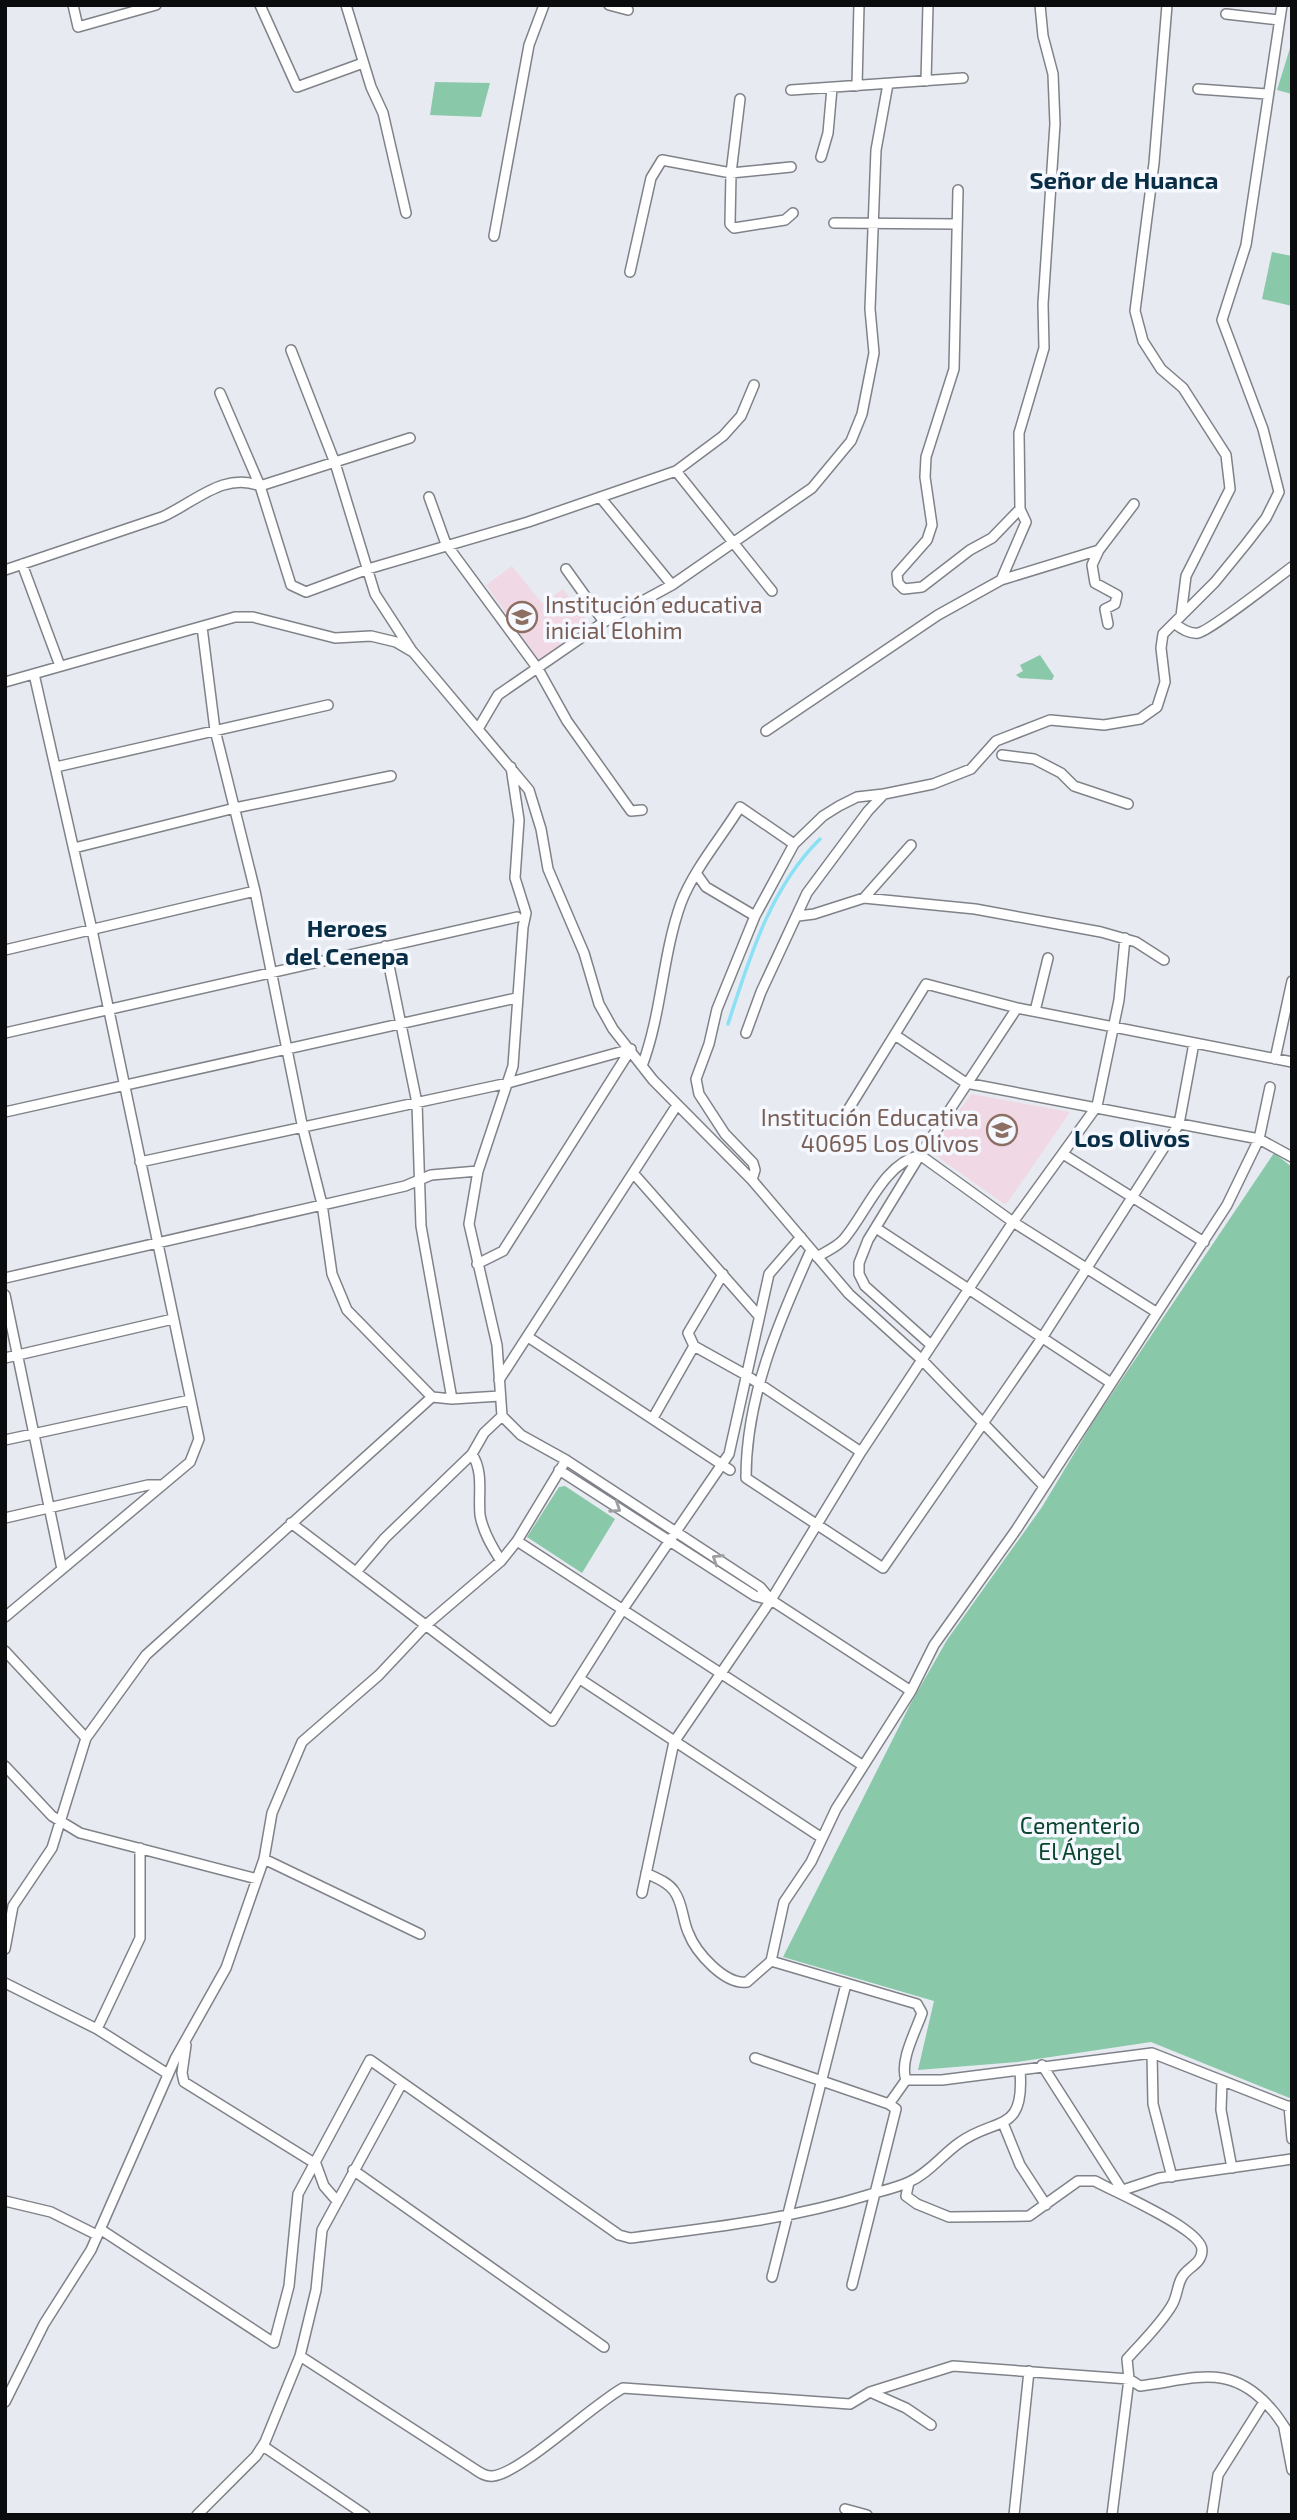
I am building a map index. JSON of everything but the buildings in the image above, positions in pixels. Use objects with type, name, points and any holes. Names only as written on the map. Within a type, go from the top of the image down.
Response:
[{"type":"street","points":[[73,5],[78,27],[156,5]]},
{"type":"street","points":[[260,5],[296,87],[363,63]]},
{"type":"street","points":[[346,5],[363,63],[383,113],[406,214]]},
{"type":"street","points":[[494,236],[529,45],[544,5]]},
{"type":"street","points":[[609,5],[628,10]]},
{"type":"street","points":[[857,86],[859,5]]},
{"type":"street","points":[[926,81],[928,5]]},
{"type":"street","points":[[1001,580],[1026,522],[1020,509],[1019,433],[1044,348],[1043,304],[1054,134],[1053,74],[1043,36],[1040,5]]},
{"type":"street","points":[[1167,5],[1154,163],[1135,311],[1143,341],[1161,369],[1184,388],[1226,456],[1231,474],[1230,489],[1186,576],[1178,623]]},
{"type":"street","points":[[752,1180],[755,1170],[753,1163],[725,1134],[699,1094],[696,1079],[709,1044],[717,1009],[755,916],[794,844],[823,816],[857,797],[933,784],[971,769],[996,741],[1051,720],[1104,725],[1140,719],[1157,707],[1165,682],[1161,640],[1259,527],[1279,492],[1263,429],[1222,320],[1246,245],[1282,5]]},
{"type":"street","points":[[1226,14],[1279,20]]},
{"type":"street","points":[[791,90],[963,78]]},
{"type":"street","points":[[478,729],[498,695],[604,622],[672,585],[812,488],[851,441],[862,414],[874,353],[870,309],[876,150],[888,85]]},
{"type":"street","points":[[821,158],[828,133],[832,88]]},
{"type":"street","points":[[1198,89],[1267,94]]},
{"type":"street","points":[[740,99],[731,173],[730,224],[734,228],[785,220],[793,213]]},
{"type":"street","points":[[631,272],[652,178],[662,160],[731,173],[792,167]]},
{"type":"street","points":[[958,190],[954,369],[926,457],[926,488],[932,525],[926,540],[897,574],[898,583],[904,589],[922,587],[970,550],[992,538],[1020,509]]},
{"type":"street","points":[[834,223],[956,224]]},
{"type":"street","points":[[290,350],[335,463],[375,594],[414,652],[529,790],[541,829],[548,869],[584,953],[599,1004],[613,1029],[677,1105],[752,1180],[849,1294],[922,1360],[1044,1486]]},
{"type":"street","points":[[220,393],[260,486],[291,585],[306,592],[368,569],[528,522],[676,471],[723,436],[741,416],[754,385]]},
{"type":"street","points":[[5,570],[162,517],[187,506],[215,486],[249,481],[260,486],[410,438]]},
{"type":"street","points":[[676,471],[772,591]]},
{"type":"street","points":[[429,497],[446,544],[538,669],[567,721],[631,811],[642,810]]},
{"type":"street","points":[[600,497],[672,585]]},
{"type":"street","points":[[1108,624],[1105,610],[1115,604],[1117,595],[1095,583],[1092,565],[1099,550],[1134,504]]},
{"type":"street","points":[[766,731],[937,615],[1001,580],[1099,550]]},
{"type":"street","points":[[22,564],[60,666]]},
{"type":"street","points":[[1178,623],[1197,633],[1213,628],[1292,567]]},
{"type":"street","points":[[566,569],[604,622]]},
{"type":"street","points":[[5,682],[235,617],[253,617],[335,638],[372,636],[396,642],[414,652]]},
{"type":"street","points":[[202,627],[215,730],[255,891],[303,1129],[322,1204],[332,1274],[347,1310],[432,1397],[452,1399],[499,1396]]},
{"type":"street","points":[[5,1617],[190,1462],[199,1439],[92,930],[34,674]]},
{"type":"street","points":[[56,767],[328,705]]},
{"type":"street","points":[[1002,755],[1034,760],[1061,773],[1074,786],[1128,804]]},
{"type":"street","points":[[510,766],[519,820],[515,878],[526,913],[516,998],[513,1066],[478,1171],[469,1224],[497,1345],[502,1416],[522,1435],[566,1460],[760,1587],[771,1600],[911,1690]]},
{"type":"street","points":[[74,848],[235,808],[391,776]]},
{"type":"street","points":[[746,1033],[761,992],[807,893],[884,794]]},
{"type":"street","points":[[642,1066],[659,1014],[662,979],[681,904],[696,873],[740,807],[794,844]]},
{"type":"street","points":[[864,898],[911,845]]},
{"type":"street","points":[[696,873],[706,887],[755,916]]},
{"type":"street","points":[[5,950],[255,891]]},
{"type":"street","points":[[798,916],[814,914],[864,898],[975,909],[1125,939],[1164,960]]},
{"type":"street","points":[[5,1032],[517,917]]},
{"type":"street","points":[[642,1893],[674,1742],[771,1600],[861,1452],[1013,1222],[1097,1107],[1125,939]]},
{"type":"street","points":[[385,946],[417,1103],[423,1238],[452,1399]]},
{"type":"street","points":[[1035,1011],[1048,958]]},
{"type":"street","points":[[1275,1059],[1292,981]]},
{"type":"street","points":[[848,1110],[926,984],[1017,1008],[1292,1062]]},
{"type":"street","points":[[5,1112],[516,998]]},
{"type":"street","points":[[932,1345],[865,1286],[859,1274],[861,1256],[919,1155],[1017,1008]]},
{"type":"street","points":[[895,1035],[966,1083],[1259,1139],[1292,1157]]},
{"type":"street","points":[[1156,1312],[1088,1268],[1013,1222],[919,1155],[906,1158],[889,1175],[843,1240],[814,1254],[781,1315],[758,1383],[747,1438],[746,1478],[883,1567],[1042,1338],[1088,1268],[1133,1198],[1179,1124],[1194,1043]]},
{"type":"street","points":[[141,1163],[508,1083],[631,1049]]},
{"type":"street","points":[[477,1264],[503,1251],[631,1049]]},
{"type":"street","points":[[646,1873],[672,1888],[680,1900],[688,1933],[698,1949],[730,1980],[747,1982],[771,1961],[784,1902],[811,1862],[862,1765],[911,1690],[934,1645],[1044,1486],[1204,1242],[1244,1174],[1259,1139],[1270,1087]]},
{"type":"street","points":[[499,1380],[677,1105]]},
{"type":"street","points":[[1063,1154],[1204,1242]]},
{"type":"street","points":[[5,1278],[419,1181],[431,1175],[478,1171]]},
{"type":"street","points":[[634,1174],[759,1316]]},
{"type":"street","points":[[876,1228],[1111,1383]]},
{"type":"street","points":[[291,1522],[552,1721],[669,1542],[726,1468],[769,1274],[802,1238]]},
{"type":"street","points":[[723,1274],[688,1333],[694,1346],[758,1383],[861,1452]]},
{"type":"street","points":[[5,1295],[62,1569]]},
{"type":"street","points":[[5,1358],[173,1319]]},
{"type":"street","points":[[528,1337],[726,1468]]},
{"type":"street","points":[[653,1418],[694,1346]]},
{"type":"street","points":[[5,1949],[13,1906],[52,1848],[86,1738],[146,1655],[432,1397]]},
{"type":"street","points":[[5,1440],[190,1400]]},
{"type":"street","points":[[356,1572],[385,1538],[472,1454],[484,1433],[502,1416]]},
{"type":"street","points":[[472,1454],[480,1466],[483,1525],[501,1561]]},
{"type":"street","points":[[5,2402],[44,2324],[99,2232],[168,2074],[226,1968],[264,1859],[272,1813],[302,1742],[379,1675],[426,1625],[501,1561],[517,1541],[566,1460]]},
{"type":"street","points":[[559,1470],[755,1596],[771,1600]]},
{"type":"street","points":[[5,1518],[148,1485],[162,1485]]},
{"type":"street","points":[[517,1541],[862,1765]]},
{"type":"street","points":[[5,1651],[86,1738]]},
{"type":"street","points":[[580,1679],[621,1703],[674,1742],[822,1838]]},
{"type":"street","points":[[5,1766],[61,1823],[80,1833],[257,1879]]},
{"type":"street","points":[[97,2029],[140,1938],[139,1848]]},
{"type":"street","points":[[264,1859],[420,1934]]},
{"type":"street","points":[[771,1961],[921,2008],[906,2059],[906,2080]]},
{"type":"street","points":[[5,1983],[97,2029],[168,2074]]},
{"type":"street","points":[[772,2277],[846,1984]]},
{"type":"street","points":[[187,2038],[182,2073],[184,2082],[316,2164],[324,2186],[337,2201]]},
{"type":"street","points":[[906,2080],[942,2080],[1152,2053],[1290,2107],[1292,2139]]},
{"type":"street","points":[[1152,2053],[1153,2104],[1172,2176]]},
{"type":"street","points":[[755,2058],[889,2104],[896,2109],[852,2285]]},
{"type":"street","points":[[5,2201],[51,2212],[99,2232],[274,2343],[289,2286],[298,2194],[370,2060],[620,2235],[631,2238],[829,2207],[909,2182],[937,2164],[960,2141],[1003,2123],[1014,2114],[1021,2090],[1020,2070]]},
{"type":"street","points":[[1042,2066],[1119,2191]]},
{"type":"street","points":[[889,2104],[906,2080]]},
{"type":"street","points":[[1222,2081],[1221,2110],[1232,2168]]},
{"type":"street","points":[[197,2515],[263,2446],[300,2356],[316,2290],[323,2230],[402,2083]]},
{"type":"street","points":[[1003,2123],[1020,2165],[1046,2205]]},
{"type":"street","points":[[1119,2191],[1137,2183],[1172,2176],[1292,2159]]},
{"type":"street","points":[[354,2170],[604,2347]]},
{"type":"street","points":[[909,2182],[906,2196],[917,2204],[949,2217],[1029,2216],[1078,2181],[1085,2179],[1119,2191],[1161,2215],[1201,2244],[1198,2263],[1181,2278],[1171,2307],[1127,2359],[1129,2379],[1112,2515]]},
{"type":"street","points":[[300,2356],[486,2476],[495,2476],[524,2460],[623,2388],[849,2404],[870,2392],[953,2366],[1129,2379],[1140,2386],[1214,2375],[1251,2389],[1292,2437]]},
{"type":"street","points":[[1013,2515],[1029,2371]]},
{"type":"street","points":[[870,2392],[906,2408],[931,2425]]},
{"type":"street","points":[[1213,2515],[1218,2474],[1264,2402]]},
{"type":"street","points":[[1284,2428],[1292,2470]]},
{"type":"street","points":[[263,2446],[365,2515]]},
{"type":"street","points":[[845,2509],[867,2515]]},
{"type":"shaded area","points":[[512,566],[542,603],[563,589],[590,624],[540,662],[486,585]]},
{"type":"shaded area","name":"Institución Educativa 40695 Los Olivos","points":[[971,1094],[1070,1112],[1004,1204],[935,1155],[932,1149]]},
{"type":"green space","points":[[1290,48],[1292,49],[1292,94],[1277,90]]},
{"type":"green space","points":[[435,82],[490,83],[481,117],[430,115]]},
{"type":"green space","points":[[1272,252],[1292,256],[1292,306],[1262,299]]},
{"type":"green space","points":[[1040,655],[1054,676],[1052,680],[1020,678],[1016,675],[1023,671],[1020,665]]},
{"type":"green space","name":"Cementerio El Ángel","points":[[1274,1153],[1292,1167],[1292,2099],[1151,2042],[1017,2062],[918,2070],[934,2001],[783,1957],[911,1703],[947,1640],[1042,1507],[1093,1422]]},
{"type":"green space","points":[[565,1486],[615,1519],[582,1573],[527,1537],[559,1487]]},
{"type":"waterway","points":[[728,1024],[753,950],[774,902],[787,879],[820,839]]},
{"type":"place","name":"Institución educativa inicial Elohim","points":[[522,617]]},
{"type":"place","name":"Institución Educativa 40695 Los Olivos","points":[[1002,1130]]},
{"type":"district","name":"Señor de Huanca","points":[[1124,179]]},
{"type":"district","name":"Heroes del Cenepa","points":[[347,941]]},
{"type":"district","name":"Los Olivos","points":[[1132,1137]]}]
